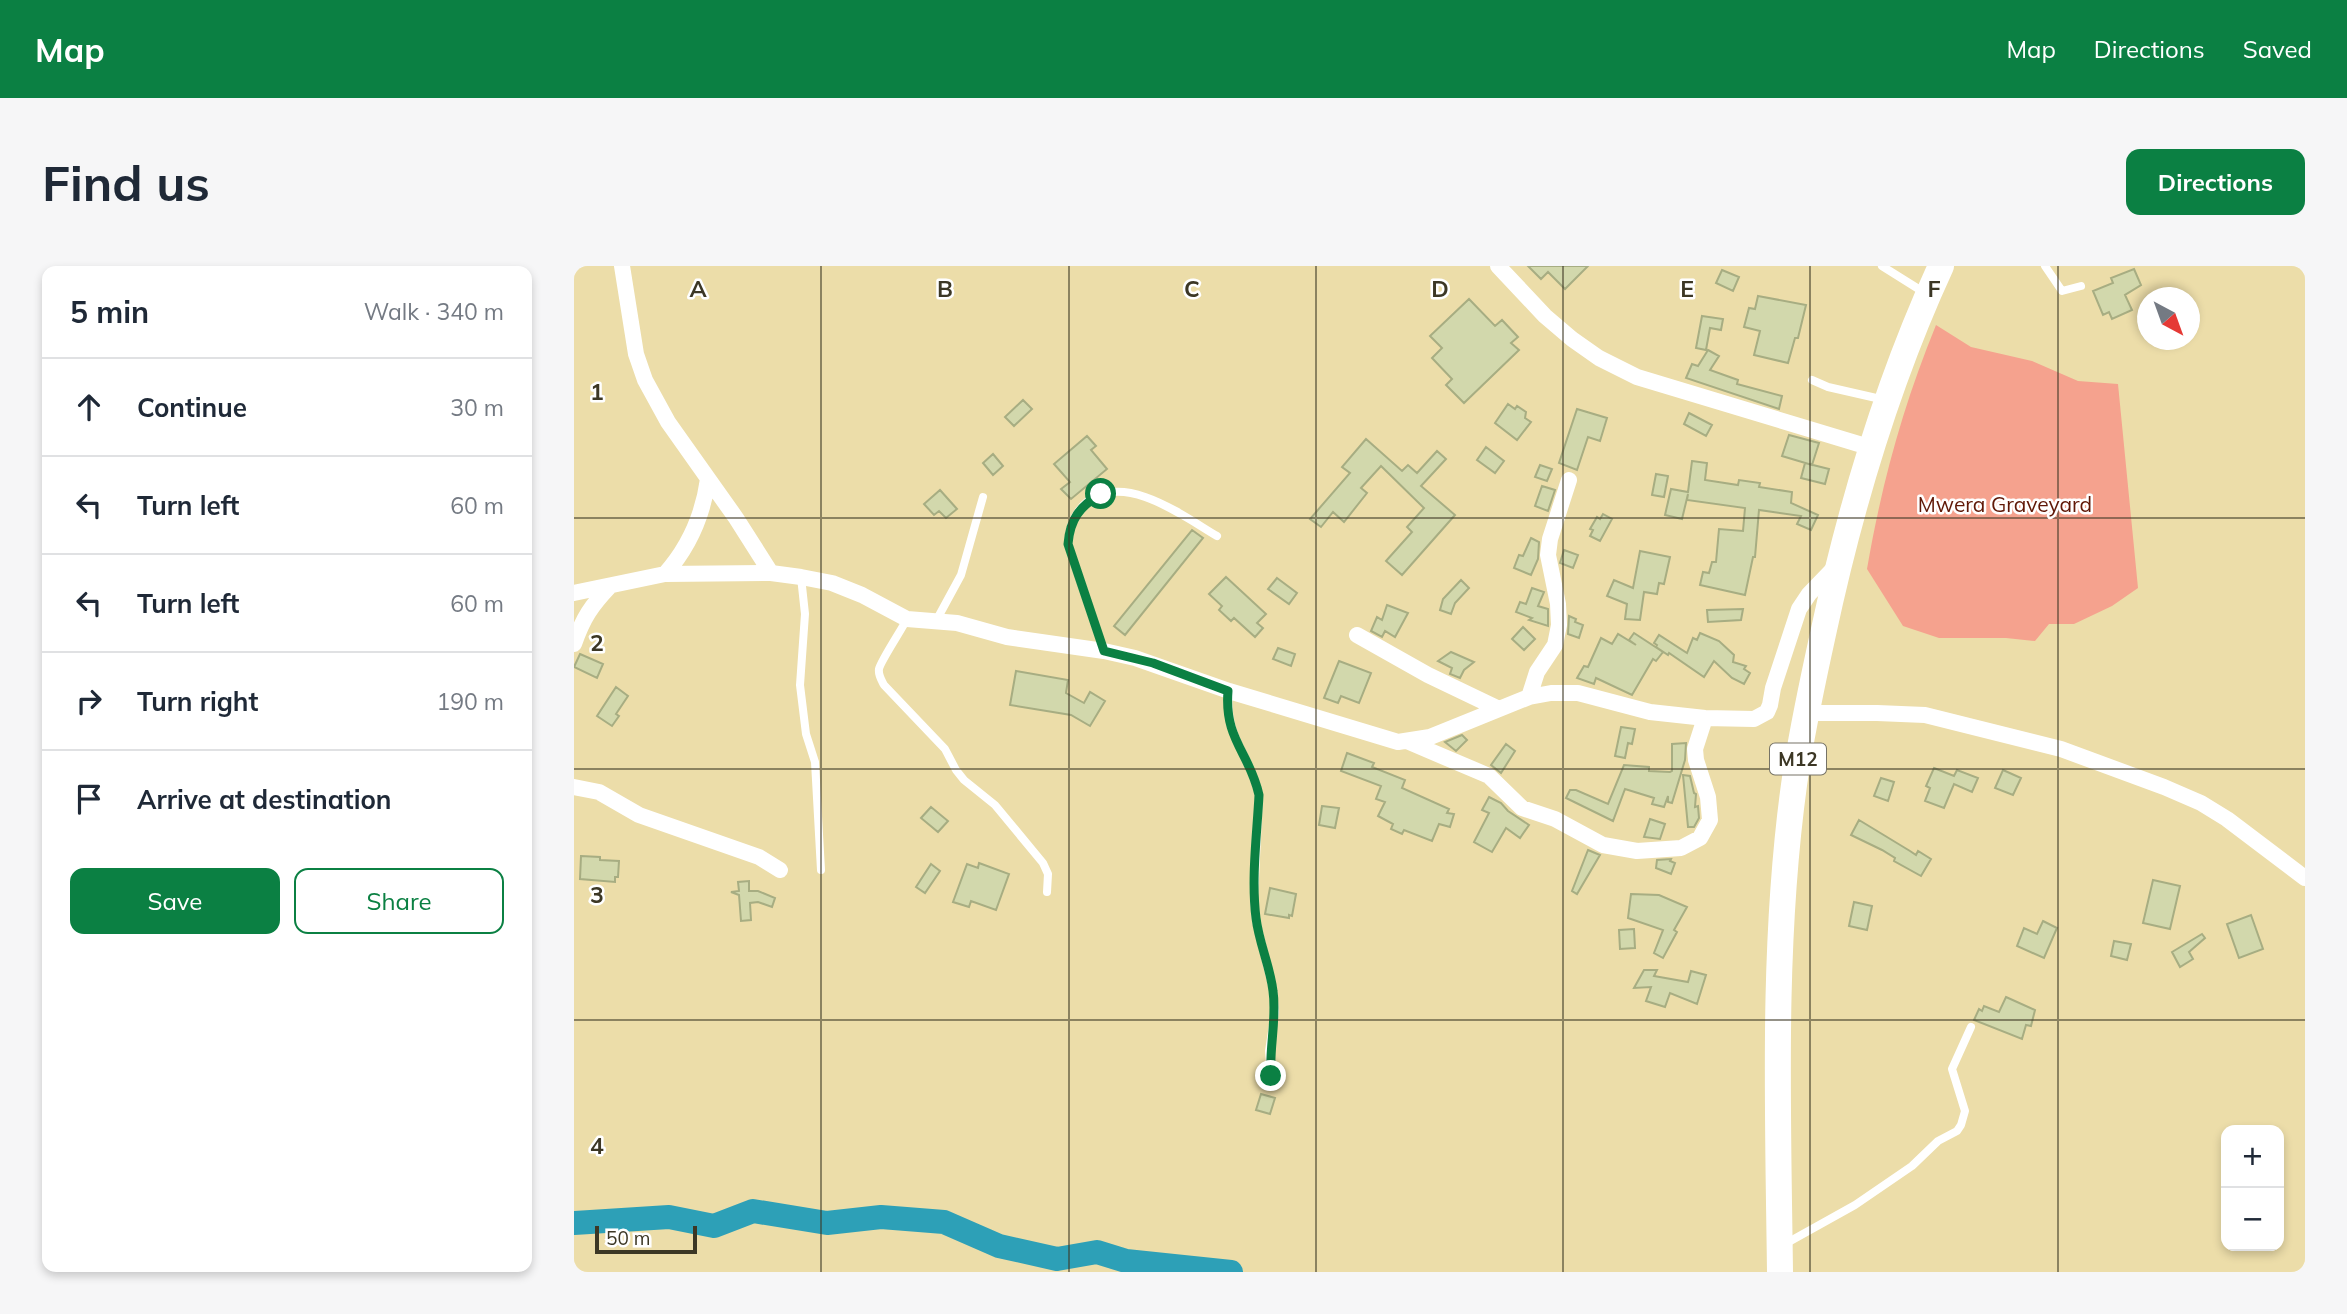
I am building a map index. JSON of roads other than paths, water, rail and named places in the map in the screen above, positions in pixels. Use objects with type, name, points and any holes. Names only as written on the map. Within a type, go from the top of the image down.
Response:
[{"type":"highway","name":"M12","points":[[1780,1259],[1780,961],[1794,787],[1806,713],[1838,564],[1888,400],[1941,266]]},
{"type":"street","points":[[622,266],[636,354],[645,380],[668,422],[771,573]]},
{"type":"street","points":[[1498,266],[1545,316],[1572,339],[1599,358],[1637,377],[1872,448]]},
{"type":"street","points":[[664,574],[685,551],[703,507],[708,480]]},
{"type":"street","points":[[1529,697],[1537,673],[1555,645],[1559,625],[1558,604],[1548,555],[1549,539],[1569,480]]},
{"type":"street","points":[[577,594],[664,574],[771,573],[801,576],[832,583],[862,595],[906,619],[957,623],[1007,637],[1104,651],[1153,663],[1228,691],[1388,740],[1407,741],[1430,737],[1529,697],[1551,693],[1578,693],[1650,712],[1705,718],[1754,719],[1767,712],[1799,609],[1809,594],[1838,564]]},
{"type":"street","points":[[574,644],[583,619],[612,584]]},
{"type":"street","points":[[1357,635],[1428,675],[1499,709]]},
{"type":"street","points":[[1806,713],[1924,715],[2061,749],[2201,803],[2227,818],[2301,872]]},
{"type":"street","points":[[1407,741],[1489,776],[1522,808],[1555,819],[1603,845],[1637,851],[1681,848],[1700,838],[1710,820],[1708,797],[1695,749],[1705,718]]},
{"type":"street","points":[[574,787],[599,792],[639,815],[759,857],[780,870]]},
{"type":"lane","points":[[1882,266],[1928,294]]},
{"type":"lane","points":[[2045,266],[2050,277],[2062,290],[2081,286]]},
{"type":"lane","points":[[1812,380],[1828,387],[1888,400]]},
{"type":"lane","points":[[1104,651],[1068,544],[1069,530],[1085,503],[1101,494],[1119,491],[1168,506],[1217,537]]},
{"type":"lane","points":[[936,621],[961,575],[984,497]]},
{"type":"lane","points":[[801,576],[805,614],[800,685],[806,734],[815,762],[821,870]]},
{"type":"lane","points":[[906,619],[881,664],[880,677],[884,685],[945,749],[964,780],[995,805],[1043,863],[1048,874],[1047,892]]},
{"type":"lane","points":[[1228,691],[1227,710],[1230,725],[1236,743],[1253,772],[1259,795],[1254,899],[1256,921],[1273,989],[1275,1012],[1269,1051],[1271,1076]]},
{"type":"lane","points":[[1780,1259],[1912,1166],[1938,1141],[1957,1131],[1965,1111],[1952,1069],[1971,1027]]},
{"type":"waterway","points":[[574,1223],[669,1217],[714,1226],[753,1211],[827,1223],[881,1217],[944,1222],[999,1246],[1057,1259],[1097,1252],[1126,1261],[1231,1272]]},
{"type":"park label","name":"Mwera Graveyard","points":[[2005,505]]}]
